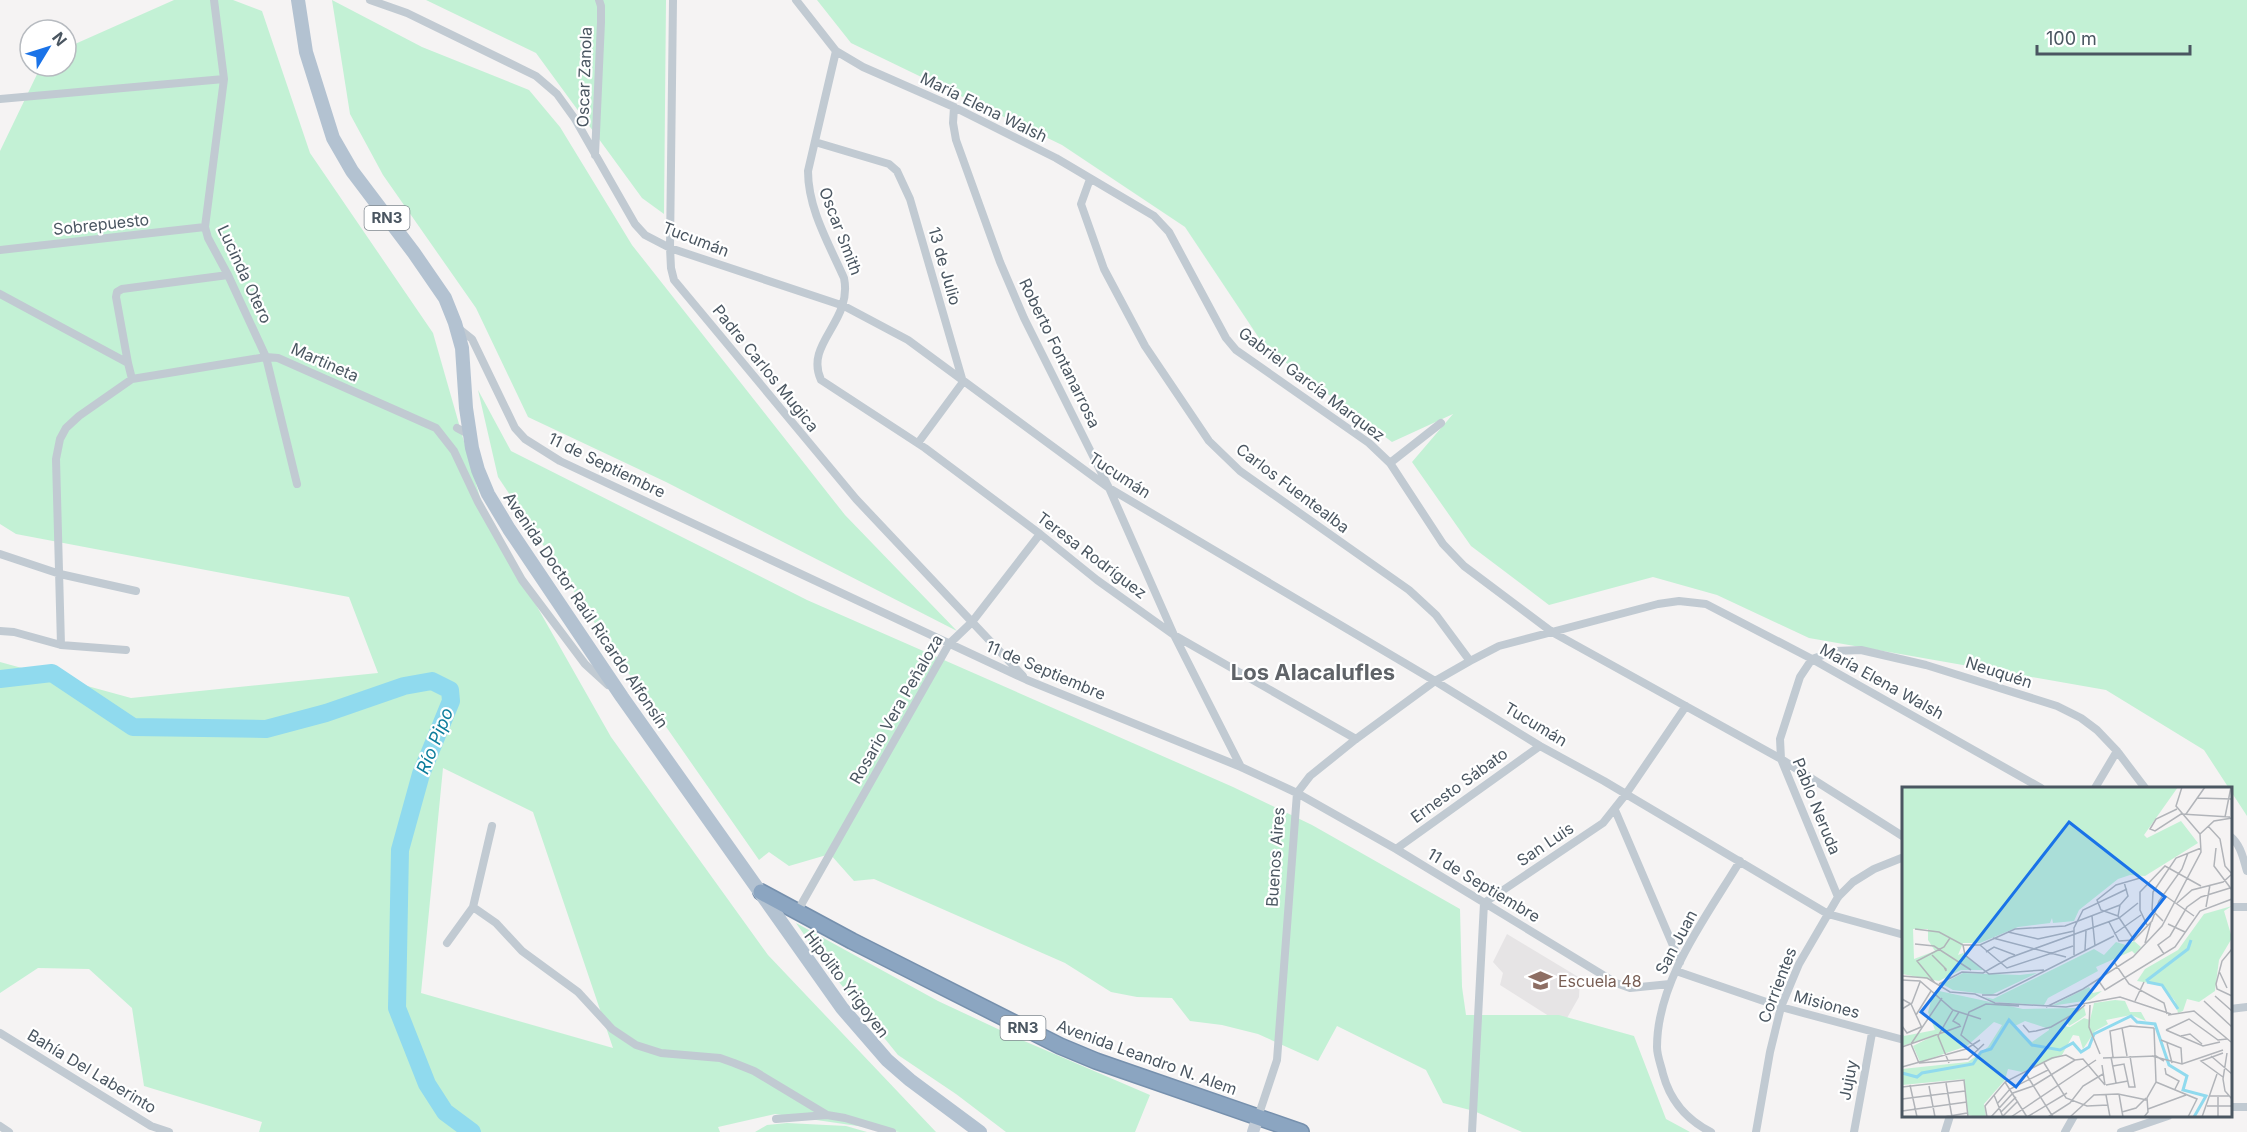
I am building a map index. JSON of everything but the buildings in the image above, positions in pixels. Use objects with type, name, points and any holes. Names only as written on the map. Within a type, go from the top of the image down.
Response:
[{"type":"highway","name":"Avenida Leandro N. Alem","points":[[761,892],[1060,1046],[1255,1125],[1300,1132]]},
{"type":"main road","name":"Avenida Doctor Raúl Ricardo Alfonsín","points":[[298,0],[306,52],[333,138],[352,171],[445,298],[456,326],[462,348],[470,435],[478,470],[499,512],[538,574],[622,697],[761,892]]},
{"type":"main road","name":"Hipólito Yrigoyen","points":[[761,892],[811,966],[866,1038],[910,1080],[978,1131]]},
{"type":"street","name":"Lucinda Otero","points":[[214,0],[224,79],[205,227],[208,238],[266,357],[297,484]]},
{"type":"street","name":"Tucumán","points":[[370,0],[407,14],[536,76],[557,94],[575,119],[635,224],[645,235],[670,248],[844,306],[908,340],[1109,488],[1435,681],[1540,746],[1626,794],[1827,914],[1902,934]]},
{"type":"street","name":"Oscar Zanola","points":[[595,155],[601,22],[599,0]]},
{"type":"street","name":"Padre Carlos Mugica","points":[[673,0],[670,248],[674,280],[827,466],[1027,680]]},
{"type":"street","name":"María Elena Walsh","points":[[796,0],[836,51],[863,67],[954,107],[1056,158],[1154,216],[1168,232]]},
{"type":"street","name":"Oscar Smith","points":[[821,380],[816,369],[817,356],[844,306],[846,289],[844,278],[813,208],[808,187],[808,171],[836,51]]},
{"type":"street","points":[[0,99],[224,79]]},
{"type":"street","name":"Roberto Fontanarrosa","points":[[954,107],[953,123],[956,140],[1000,262],[1024,318],[1109,488],[1174,635],[1241,767]]},
{"type":"street","name":"13 de Julio","points":[[815,142],[889,164],[897,171],[910,199],[963,382]]},
{"type":"street","name":"Carlos Fuentealba","points":[[1090,179],[1081,204],[1104,269],[1145,346],[1209,441],[1240,471],[1409,590],[1436,615],[1470,661]]},
{"type":"street","name":"Sobrepuesto","points":[[0,250],[205,227]]},
{"type":"street","name":"Gabriel García Marquez","points":[[1168,232],[1226,339],[1236,350],[1370,443],[1390,463],[1443,544],[1464,566],[1552,632],[1781,759],[1902,836]]},
{"type":"street","points":[[132,380],[116,297],[117,292],[122,289],[228,275]]},
{"type":"street","points":[[0,294],[128,363]]},
{"type":"street","name":"11 de Septiembre","points":[[456,326],[472,339],[515,428],[525,439],[560,461],[1027,680],[1241,767],[1297,793],[1396,849],[1617,983],[1630,988],[1670,984]]},
{"type":"street","name":"Martineta","points":[[61,645],[56,459],[60,439],[79,416],[132,380],[266,357],[278,358],[436,428],[454,451],[478,502],[522,580],[585,664],[622,697]]},
{"type":"street","name":"Teresa Rodríguez","points":[[821,380],[918,443],[1040,534],[1097,580],[1174,635],[1356,739]]},
{"type":"street","points":[[918,443],[963,382]]},
{"type":"street","points":[[1390,463],[1441,423]]},
{"type":"street","points":[[457,428],[470,435]]},
{"type":"street","name":"Rosario Vera Peñaloza","points":[[797,912],[949,644],[972,622],[1040,534]]},
{"type":"street","points":[[0,555],[60,574],[136,591]]},
{"type":"street","name":"Buenos Aires","points":[[1255,1125],[1277,1060],[1297,793],[1310,776],[1435,681],[1499,646],[1658,604],[1679,601],[1706,604]]},
{"type":"street","name":"María Elena Walsh","points":[[1706,604],[1812,659],[2037,787]]},
{"type":"street","points":[[0,631],[14,632],[61,645],[126,650]]},
{"type":"street","name":"Neuquén","points":[[1812,659],[1835,651],[1861,650],[1926,664],[2057,706],[2081,718],[2097,730],[2117,751],[2144,787]]},
{"type":"street","name":"Pablo Neruda","points":[[1812,659],[1800,677],[1780,739],[1781,759],[1838,897]]},
{"type":"street","name":"San Luis","points":[[1484,903],[1603,823],[1615,810],[1686,706]]},
{"type":"street","name":"Ernesto Sábato","points":[[1396,849],[1540,746]]},
{"type":"street","points":[[2096,787],[2117,751]]},
{"type":"street","points":[[1615,810],[1678,967]]},
{"type":"street","points":[[447,943],[473,907],[492,826]]},
{"type":"street","points":[[2232,837],[2237,841],[2247,871]]},
{"type":"street","name":"Corrientes","points":[[1756,1132],[1770,1052],[1781,1007],[1799,964],[1838,897],[1853,882],[1874,868],[1902,858]]},
{"type":"street","name":"San Juan","points":[[1711,1132],[1688,1116],[1676,1103],[1666,1084],[1657,1050],[1658,1027],[1670,984],[1678,967],[1740,861]]},
{"type":"street","points":[[1472,1131],[1484,903]]},
{"type":"street","points":[[473,907],[496,923],[522,951],[578,992],[612,1029],[636,1045],[661,1053],[720,1058],[734,1063],[754,1071],[827,1115]]},
{"type":"street","name":"Misiones","points":[[1678,967],[1781,1007],[1902,1040]]},
{"type":"street","points":[[2232,1009],[2247,1007]]},
{"type":"street","name":"Bahía Del Laberinto","points":[[0,1033],[149,1129],[169,1132]]},
{"type":"street","name":"Jujuy","points":[[1854,1132],[1872,1033]]},
{"type":"street","points":[[776,1119],[827,1115],[892,1132]]},
{"type":"street","points":[[1945,1132],[1950,1117]]},
{"type":"street","points":[[2065,1132],[2073,1117]]},
{"type":"street","points":[[2121,1132],[2165,1117]]},
{"type":"street","points":[[0,1126],[9,1132]]},
{"type":"shaded area","name":"Escuela 48","points":[[1507,934],[1580,978],[1579,997],[1563,1025],[1500,985],[1503,973],[1493,962]]},
{"type":"green space","points":[[174,0],[233,0],[262,11],[310,153],[433,333],[485,515],[611,737],[768,955],[936,1132],[899,1132],[775,1114],[718,1127],[720,1132],[259,1132],[262,1122],[144,1086],[132,1008],[89,969],[38,968],[0,993],[0,662],[131,698],[378,673],[349,597],[16,534],[0,524],[0,151],[35,78],[78,78],[78,43]],"holes":[[[443,768],[533,812],[613,1048],[421,993]]]},
{"type":"green space","points":[[332,0],[422,47],[529,90],[560,127],[632,245],[845,515],[957,631],[666,482],[528,417],[476,308],[383,175],[350,114]]},
{"type":"green space","points":[[426,0],[666,0],[664,214],[642,198],[536,53]]},
{"type":"green space","points":[[817,0],[2247,0],[2247,816],[2232,793],[2232,787],[2228,787],[2204,750],[2106,690],[1809,638],[1717,595],[1653,577],[1549,605],[1471,546],[1412,462],[1453,414],[1392,442],[1265,347],[1185,227],[1062,145],[851,43]]},
{"type":"green space","points":[[478,390],[511,451],[807,600],[1233,787],[1312,825],[1460,909],[1462,987],[1466,1015],[1559,1015],[1634,1036],[1666,1119],[1690,1132],[1522,1132],[1474,1111],[1443,1103],[1426,1070],[1337,1026],[1318,1061],[1258,1034],[1222,1025],[1190,1021],[1172,998],[1137,997],[1111,992],[1065,963],[874,879],[854,881],[830,854],[789,866],[769,852],[759,860],[616,655],[498,477]]},
{"type":"green space","points":[[796,923],[938,1001],[1150,1095],[1135,1132],[1006,1132],[956,1094],[898,1055],[826,966]]},
{"type":"green space","points":[[787,1123],[846,1126],[867,1132],[755,1132],[767,1125]]},
{"type":"waterway","name":"Río Pipo","points":[[0,679],[52,673],[133,727],[266,729],[326,713],[404,686],[432,681],[450,690],[451,701],[421,774],[400,850],[397,1008],[427,1084],[445,1112],[472,1132]]},
{"type":"place","name":"Escuela 48","points":[[1540,981]]},
{"type":"district","name":"Los Alacalufles","points":[[1313,672]]}]
